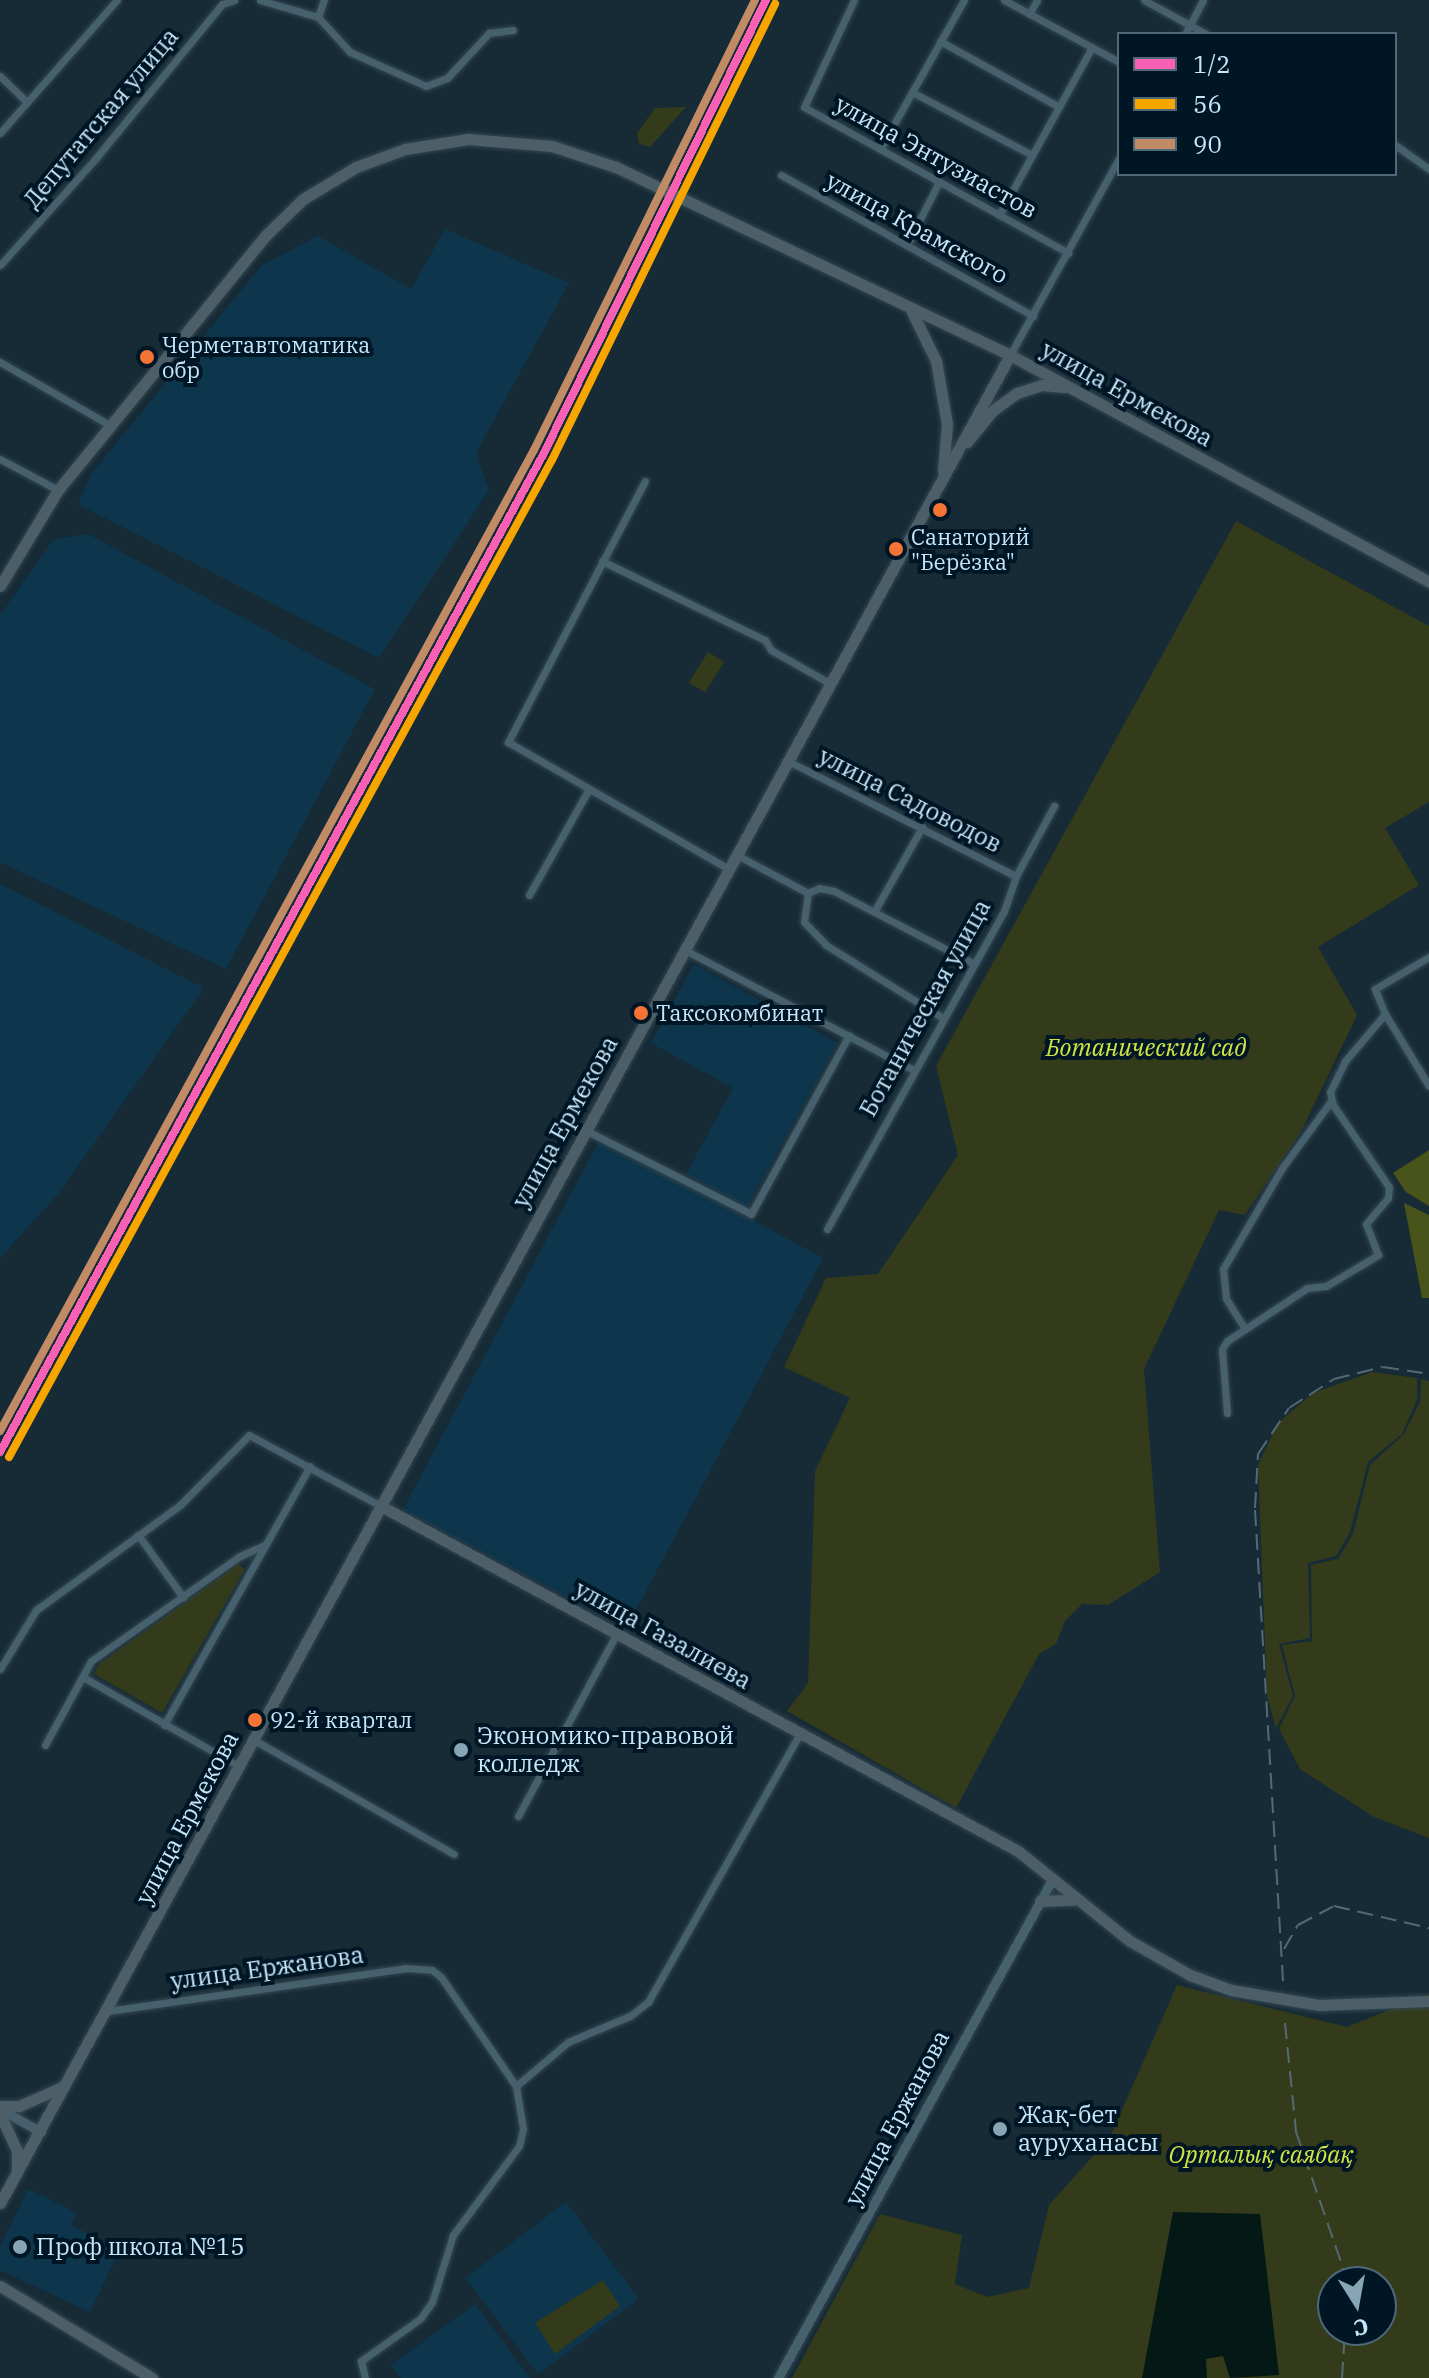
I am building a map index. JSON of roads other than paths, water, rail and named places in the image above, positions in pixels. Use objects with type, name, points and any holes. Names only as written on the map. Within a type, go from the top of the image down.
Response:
[{"type":"main road","points":[[0,586],[58,490],[108,424],[265,236],[303,199],[356,167],[405,149],[497,139],[574,152],[645,181],[1010,355]]},
{"type":"main road","points":[[906,306],[920,321],[936,361],[947,424],[943,477]]},
{"type":"main road","name":"улица Ермекова","points":[[0,2203],[108,2011],[727,868],[1010,355],[1429,582]]},
{"type":"main road","points":[[943,477],[968,440],[1004,402],[1033,387],[1068,387]]},
{"type":"main road","name":"улица Газалиева","points":[[381,1506],[1018,1851],[1075,1900],[1153,1955],[1231,1990],[1319,2005],[1429,2001]]},
{"type":"main road","points":[[1040,1901],[1075,1900]]},
{"type":"main road","points":[[17,2170],[17,2151],[0,2110],[19,2106],[66,2084]]},
{"type":"main road","points":[[0,2286],[152,2378]]},
{"type":"street","points":[[0,133],[117,0]]},
{"type":"street","name":"Депутатская улица","points":[[0,265],[96,158],[218,2],[234,0]]},
{"type":"street","points":[[260,0],[318,17],[350,52],[426,86],[447,78],[489,33],[513,30]]},
{"type":"street","name":"улица Энтузиастов","points":[[854,0],[804,107],[1068,253]]},
{"type":"street","points":[[880,149],[964,0]]},
{"type":"street","points":[[1004,0],[1117,61]]},
{"type":"street","points":[[1029,14],[1037,0]]},
{"type":"street","points":[[1144,0],[1202,32]]},
{"type":"street","points":[[1186,32],[1203,0]]},
{"type":"street","points":[[318,17],[325,1]]},
{"type":"street","points":[[940,41],[1059,107]]},
{"type":"street","points":[[999,215],[1092,47]]},
{"type":"street","points":[[0,76],[27,102]]},
{"type":"street","points":[[912,92],[1032,155]]},
{"type":"street","points":[[1397,146],[1429,169]]},
{"type":"street","points":[[1010,355],[1117,162]]},
{"type":"street","name":"улица Крамского","points":[[781,175],[1033,316]]},
{"type":"street","points":[[907,245],[939,182]]},
{"type":"street","points":[[0,362],[108,424]]},
{"type":"street","points":[[0,459],[58,490]]},
{"type":"street","points":[[645,481],[508,739],[512,747],[727,868]]},
{"type":"street","points":[[602,561],[765,640],[771,650],[829,683]]},
{"type":"street","name":"улица Садоводов","points":[[786,760],[1016,876]]},
{"type":"street","points":[[529,895],[589,789]]},
{"type":"street","name":"Ботаническая улица","points":[[827,1229],[912,1069],[1004,911],[1016,876],[1054,806]]},
{"type":"street","points":[[874,912],[922,827]]},
{"type":"street","points":[[735,854],[808,893]]},
{"type":"street","points":[[808,893],[819,888],[834,891],[974,964]]},
{"type":"street","points":[[808,893],[804,922],[826,945],[943,1018]]},
{"type":"street","points":[[683,949],[912,1069]]},
{"type":"street","points":[[1429,957],[1375,989],[1385,1014],[1429,1086]]},
{"type":"street","points":[[1245,1329],[1226,1298],[1223,1269],[1282,1168],[1331,1101],[1332,1084],[1345,1061],[1385,1014]]},
{"type":"street","points":[[585,1130],[751,1214],[849,1035]]},
{"type":"street","points":[[1227,1413],[1222,1349],[1245,1329],[1307,1288],[1326,1286],[1378,1255],[1366,1224],[1388,1198],[1389,1187],[1331,1101]]},
{"type":"street","name":"улица Газалиева","points":[[138,1535],[180,1505],[249,1435],[381,1506]]},
{"type":"street","points":[[164,1725],[310,1466]]},
{"type":"street","points":[[0,1669],[36,1610],[138,1535],[183,1597]]},
{"type":"street","points":[[45,1745],[91,1661],[240,1556],[265,1545]]},
{"type":"street","points":[[518,1816],[616,1635]]},
{"type":"street","points":[[83,1677],[240,1767]]},
{"type":"street","points":[[516,2086],[568,2042],[630,2016],[648,2002],[800,1733]]},
{"type":"street","points":[[254,1740],[454,1854]]},
{"type":"street","name":"улица Ержанова","points":[[778,2378],[1053,1878]]},
{"type":"street","name":"улица Ержанова","points":[[108,2011],[422,1967],[441,1977],[516,2086],[523,2115],[519,2146],[453,2235],[432,2302],[421,2318],[361,2361],[365,2378]]},
{"type":"street","points":[[0,2110],[41,2132]]},
{"type":"railway","points":[[1283,1981],[1255,1508],[1258,1454],[1289,1408],[1334,1379],[1383,1367],[1429,1374]]},
{"type":"railway","points":[[1284,1949],[1298,1925],[1334,1906],[1429,1928]]},
{"type":"railway","points":[[1285,2023],[1296,2132],[1342,2266]]},
{"type":"railway","points":[[1342,2378],[1344,2346]]},
{"type":"place","name":"Черметавтоматика обр","points":[[147,357]]},
{"type":"place","name":"Санаторий \"Берёзка\"","points":[[896,549]]},
{"type":"place","name":"Таксокомбинат","points":[[641,1013]]},
{"type":"place","name":"92-й квартал","points":[[255,1720]]},
{"type":"place","name":"Экономико-правовой колледж","points":[[461,1750]]},
{"type":"place","name":"Жақ-бет ауруханасы","points":[[1000,2129]]},
{"type":"place","name":"Проф школа №15","points":[[20,2247]]},
{"type":"park label","name":"Ботанический сад","points":[[1146,1048]]},
{"type":"park label","name":"Орталық саябақ","points":[[1261,2155]]}]
